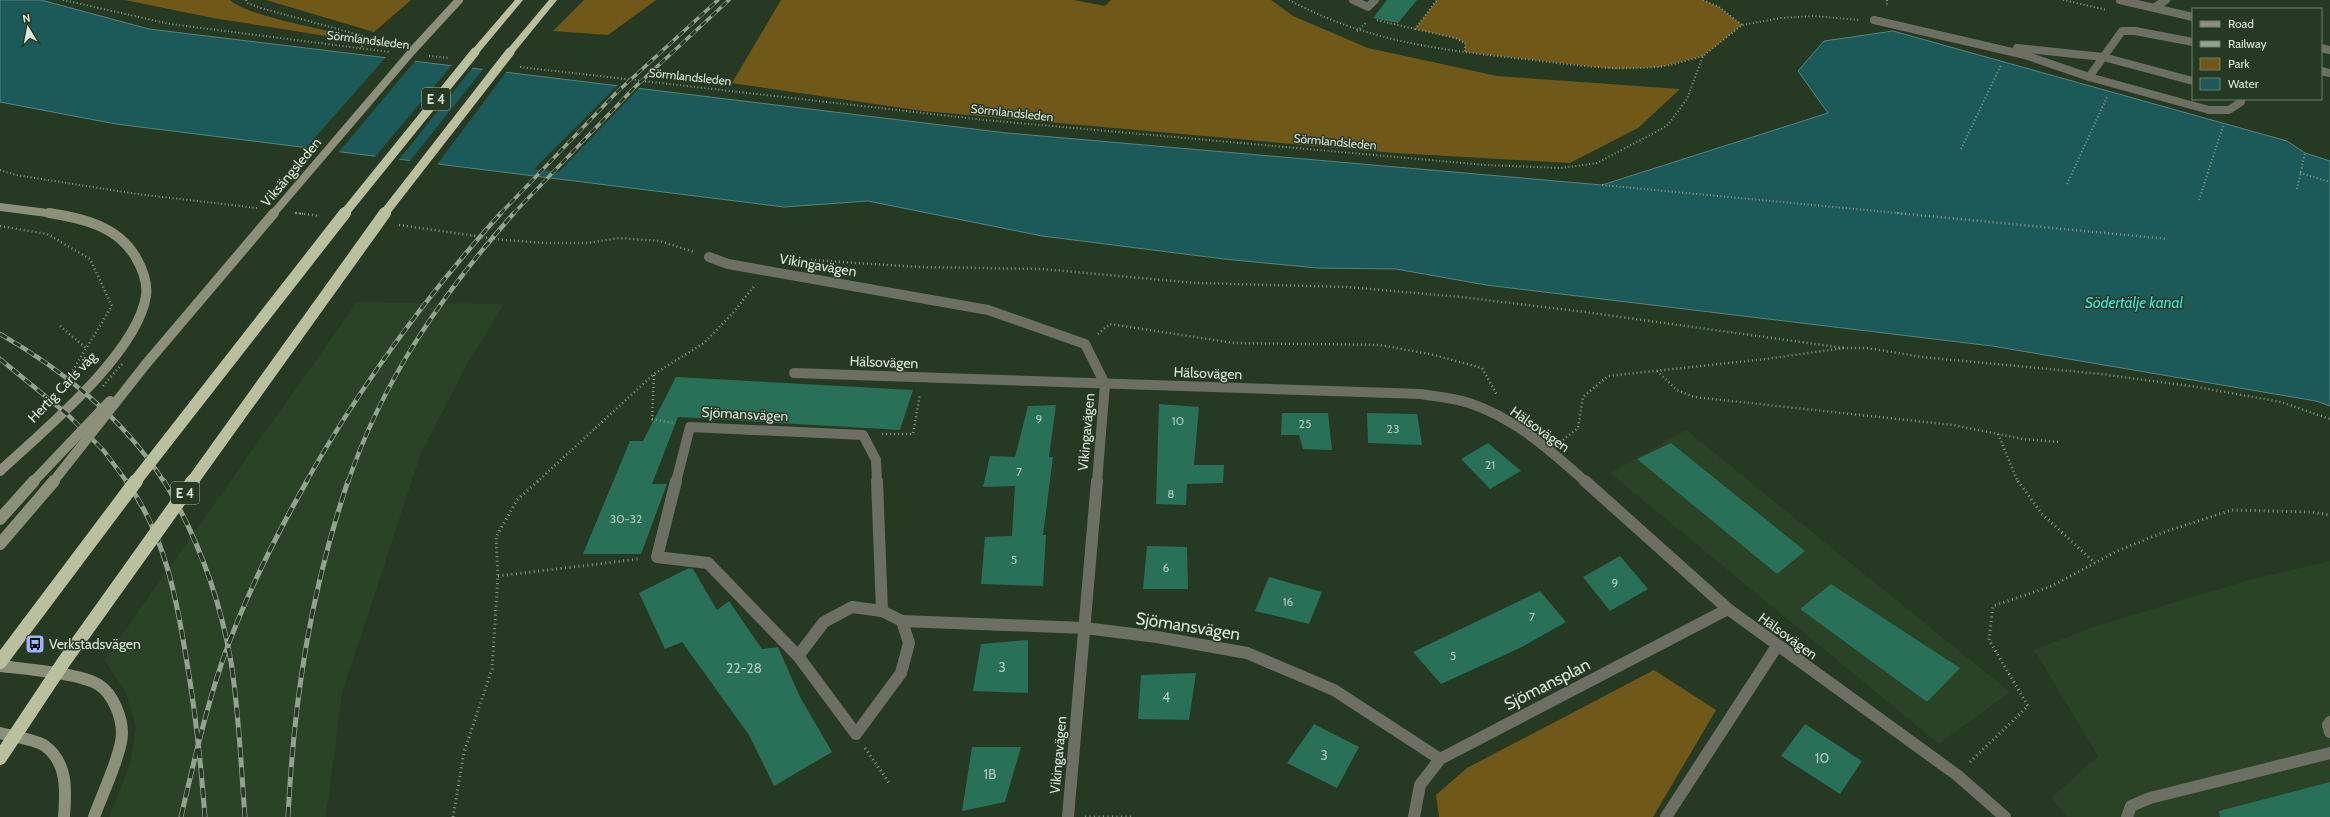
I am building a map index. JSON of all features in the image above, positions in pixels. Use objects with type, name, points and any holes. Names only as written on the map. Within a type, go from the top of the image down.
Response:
[{"type":"highway","name":"E 4","points":[[0,662],[102,526],[329,231],[431,105],[519,0]]},
{"type":"highway","name":"E 4","points":[[0,758],[64,663],[372,230],[505,58],[553,0]]},
{"type":"main road","name":"Viksängsleden","points":[[146,364],[403,62],[459,0]]},
{"type":"main road","name":"Hertig Carls väg","points":[[0,207],[75,217],[104,228],[128,242],[142,267],[146,298],[129,336],[99,376],[0,471]]},
{"type":"main road","points":[[0,519],[49,464],[146,364]]},
{"type":"main road","points":[[0,544],[66,467],[146,364]]},
{"type":"main road","points":[[0,666],[68,675],[99,685],[116,705],[122,733],[113,766],[94,817]]},
{"type":"main road","points":[[0,733],[44,745],[60,763],[66,788],[64,817]]},
{"type":"street","points":[[1353,0],[1368,7],[1375,0]]},
{"type":"street","points":[[2120,0],[2192,17]]},
{"type":"street","points":[[2155,7],[2166,0]]},
{"type":"street","points":[[1874,20],[2025,55],[2089,77],[2209,110],[2229,110],[2241,102],[2241,100]]},
{"type":"street","points":[[2089,77],[2122,31],[2135,31],[2192,42]]},
{"type":"street","points":[[1982,44],[2103,57],[2192,81]]},
{"type":"street","name":"Vikingavägen","points":[[709,257],[728,264],[988,310],[1085,344],[1105,384],[1068,817]]},
{"type":"street","name":"Hälsovägen","points":[[794,373],[1421,394],[1469,403],[1510,421],[1550,450],[1728,609],[1957,775],[2005,817]]},
{"type":"street","name":"Sjömansvägen","points":[[657,557],[690,426],[863,435]]},
{"type":"street","points":[[863,435],[876,460],[882,611]]},
{"type":"street","points":[[657,557],[708,563],[798,656],[856,734],[901,673],[908,643],[902,621]]},
{"type":"street","name":"Sjömansvägen","points":[[798,656],[824,622],[852,607],[882,611],[902,621],[1085,628],[1156,637],[1247,653],[1334,690],[1440,759]]},
{"type":"street","name":"Sjömansplan","points":[[1414,817],[1420,785],[1440,759],[1728,609]]},
{"type":"street","points":[[1666,817],[1777,646]]},
{"type":"street","points":[[2330,722],[2328,725],[2330,732]]},
{"type":"street","points":[[2127,817],[2131,806],[2150,798],[2330,753]]},
{"type":"path","name":"Sörmlandsleden","points":[[63,0],[170,24],[397,52]]},
{"type":"path","points":[[246,0],[247,3],[261,8],[363,36],[369,42],[359,48]]},
{"type":"path","points":[[1289,0],[1306,11],[1357,31],[1394,42],[1465,52],[1615,69],[1660,67],[1703,56],[1742,25],[1781,18],[1814,16],[1849,20],[1874,20],[1887,12],[1887,0]]},
{"type":"path","points":[[1415,29],[1437,0]]},
{"type":"path","points":[[1703,0],[1719,7],[1742,25]]},
{"type":"path","points":[[2063,0],[2112,11]]},
{"type":"path","points":[[1357,31],[1371,19],[1455,38],[1465,43],[1465,52]]},
{"type":"path","name":"Sörmlandsleden","points":[[428,56],[451,59]]},
{"type":"path","name":"Sörmlandsleden","points":[[519,66],[985,120],[1485,165],[1561,168],[1597,163],[1667,126],[1687,99],[1703,56]]},
{"type":"path","points":[[1961,149],[2003,62]]},
{"type":"path","points":[[2067,184],[2109,93]]},
{"type":"path","points":[[2199,200],[2224,123]]},
{"type":"path","points":[[2297,189],[2305,153]]},
{"type":"path","points":[[0,170],[16,175],[138,194],[258,208]]},
{"type":"path","points":[[2300,173],[2330,182]]},
{"type":"path","points":[[1602,185],[2168,239]]},
{"type":"path","points":[[397,225],[504,240],[546,243],[588,243],[619,238],[660,241],[709,257]]},
{"type":"path","points":[[0,226],[47,234],[90,259],[112,306],[88,349],[62,388]]},
{"type":"path","points":[[810,260],[918,267],[1042,269],[1196,283],[1347,287],[1461,297],[1569,310],[1844,348],[1867,348],[1922,356],[2101,374],[2197,387],[2281,402],[2330,419]]},
{"type":"path","points":[[453,817],[464,752],[492,669],[498,576],[496,537],[517,500],[654,374],[704,343],[732,314],[766,271]]},
{"type":"path","points":[[1085,344],[1110,324],[1145,331],[1234,343],[1380,345],[1430,354],[1482,368],[1510,421]]},
{"type":"path","points":[[60,326],[88,349]]},
{"type":"path","points":[[1550,450],[1578,428],[1583,397],[1608,376],[1812,354],[1844,348]]},
{"type":"path","points":[[1657,371],[1677,390],[1694,397],[1953,425],[2023,439],[2060,442]]},
{"type":"path","points":[[654,374],[652,419],[690,426]]},
{"type":"path","points":[[863,435],[913,434],[924,378]]},
{"type":"path","points":[[1998,434],[2016,480],[2029,498],[2065,536],[2095,563]]},
{"type":"path","points":[[1957,775],[2028,706],[1989,640],[1993,606],[2052,586],[2117,551],[2167,531],[2232,510],[2310,512],[2330,515]]},
{"type":"path","points":[[498,576],[657,557]]},
{"type":"path","points":[[856,734],[890,784]]},
{"type":"path","points":[[1068,817],[1133,817]]},
{"type":"shaded area","points":[[357,302],[504,304],[468,363],[421,453],[342,694],[326,817],[109,817],[129,767],[136,727],[125,691],[104,660]]},
{"type":"shaded area","points":[[1686,430],[2010,692],[1939,744],[1610,473]]},
{"type":"shaded area","points":[[2330,561],[2330,817],[2067,817],[2051,798],[2098,756],[2034,650],[2093,627],[2249,580]]},
{"type":"green space","points":[[125,0],[230,0],[238,6],[267,16],[346,35],[326,36],[213,18]]},
{"type":"green space","points":[[266,0],[411,0],[374,32]]},
{"type":"green space","points":[[584,0],[656,0],[608,35],[553,31]]},
{"type":"green space","points":[[781,0],[1074,0],[1105,6],[1111,0],[1271,0],[1293,16],[1368,48],[1497,76],[1680,89],[1638,128],[1570,163],[1395,153],[923,111],[732,83]]},
{"type":"green space","points":[[1437,0],[1703,0],[1719,7],[1742,25],[1703,56],[1660,67],[1615,69],[1465,52],[1465,43],[1455,38],[1415,29]]},
{"type":"green space","points":[[1654,670],[1716,710],[1653,817],[1439,817],[1436,795],[1467,768]]},
{"type":"water","name":"Södertälje kanal","points":[[0,0],[41,0],[149,29],[1007,133],[1602,185],[1828,113],[1798,71],[1824,41],[1893,31],[2287,141],[2305,153],[2330,161],[2330,406],[2316,401],[1992,346],[1486,285],[1396,269],[1317,268],[1224,259],[1042,236],[868,201],[784,207],[116,124],[0,102]]},
{"type":"pier","points":[[386,57],[416,60],[338,153],[305,149]]},
{"type":"pier","points":[[452,65],[473,67],[398,161],[374,158]]},
{"type":"pier","points":[[484,68],[507,71],[436,166],[409,162]]},
{"type":"pier","points":[[619,84],[640,87],[559,172],[534,169]]},
{"type":"building","points":[[1387,0],[1417,0],[1398,23],[1373,18]]},
{"type":"building","points":[[676,377],[913,390],[900,430],[678,417],[652,484],[667,484],[641,554],[583,554],[630,441],[643,441]]},
{"type":"building","points":[[1159,404],[1199,407],[1194,465],[1224,465],[1223,483],[1187,484],[1186,505],[1156,504]]},
{"type":"building","points":[[1056,405],[1049,457],[1053,457],[1043,535],[1046,535],[1043,586],[981,584],[985,537],[1012,536],[1015,486],[983,487],[990,456],[1015,457],[1028,406]]},
{"type":"building","points":[[1282,413],[1328,413],[1332,450],[1303,449],[1299,435],[1281,435]]},
{"type":"building","points":[[1367,413],[1417,414],[1422,445],[1368,443]]},
{"type":"building","points":[[1488,443],[1521,471],[1490,489],[1461,459]]},
{"type":"building","points":[[1671,443],[1805,551],[1777,574],[1637,459]]},
{"type":"building","points":[[1147,546],[1187,547],[1188,589],[1143,589]]},
{"type":"building","points":[[1620,556],[1648,589],[1610,611],[1583,577]]},
{"type":"building","points":[[689,568],[693,569],[717,610],[729,601],[762,649],[778,647],[800,697],[832,752],[774,786],[749,735],[682,642],[665,649],[639,593]]},
{"type":"building","points":[[1269,577],[1322,592],[1309,624],[1255,611]]},
{"type":"building","points":[[1831,584],[1960,668],[1927,702],[1800,609]]},
{"type":"building","points":[[1540,591],[1566,622],[1522,647],[1441,684],[1413,652]]},
{"type":"building","points":[[1028,640],[1028,693],[973,691],[981,644]]},
{"type":"building","points":[[1196,673],[1189,720],[1138,719],[1141,675]]},
{"type":"building","points":[[1314,724],[1359,747],[1337,788],[1287,763]]},
{"type":"building","points":[[1805,724],[1862,761],[1840,794],[1781,756]]},
{"type":"building","points":[[972,747],[1021,747],[1005,802],[962,811]]},
{"type":"building","points":[[2330,782],[2330,817],[2220,817],[2219,811]]},
{"type":"railway","points":[[500,214],[616,93],[718,0]]},
{"type":"railway","points":[[513,214],[634,88],[729,0]]},
{"type":"railway","points":[[306,482],[349,411],[396,342],[473,244],[501,213]]},
{"type":"railway","points":[[348,482],[362,444],[397,373],[418,339],[463,274],[514,213]]},
{"type":"railway","points":[[0,334],[47,364],[91,398],[112,417],[131,438],[164,482]]},
{"type":"railway","points":[[0,359],[67,414],[104,451],[127,482]]},
{"type":"railway","points":[[126,481],[151,523],[160,545],[174,592],[193,702],[198,746]]},
{"type":"railway","points":[[164,481],[187,524],[206,568],[221,615],[228,647]]},
{"type":"railway","points":[[228,647],[260,570],[307,481]]},
{"type":"railway","points":[[288,817],[295,730],[306,647],[323,564],[348,481]]},
{"type":"railway","points":[[198,746],[216,681],[228,647]]},
{"type":"railway","points":[[228,647],[236,700],[245,817]]},
{"type":"railway","points":[[181,817],[198,746]]},
{"type":"railway","points":[[198,746],[205,817]]},
{"type":"place","name":"Verkstadsvägen","points":[[35,644]]}]
